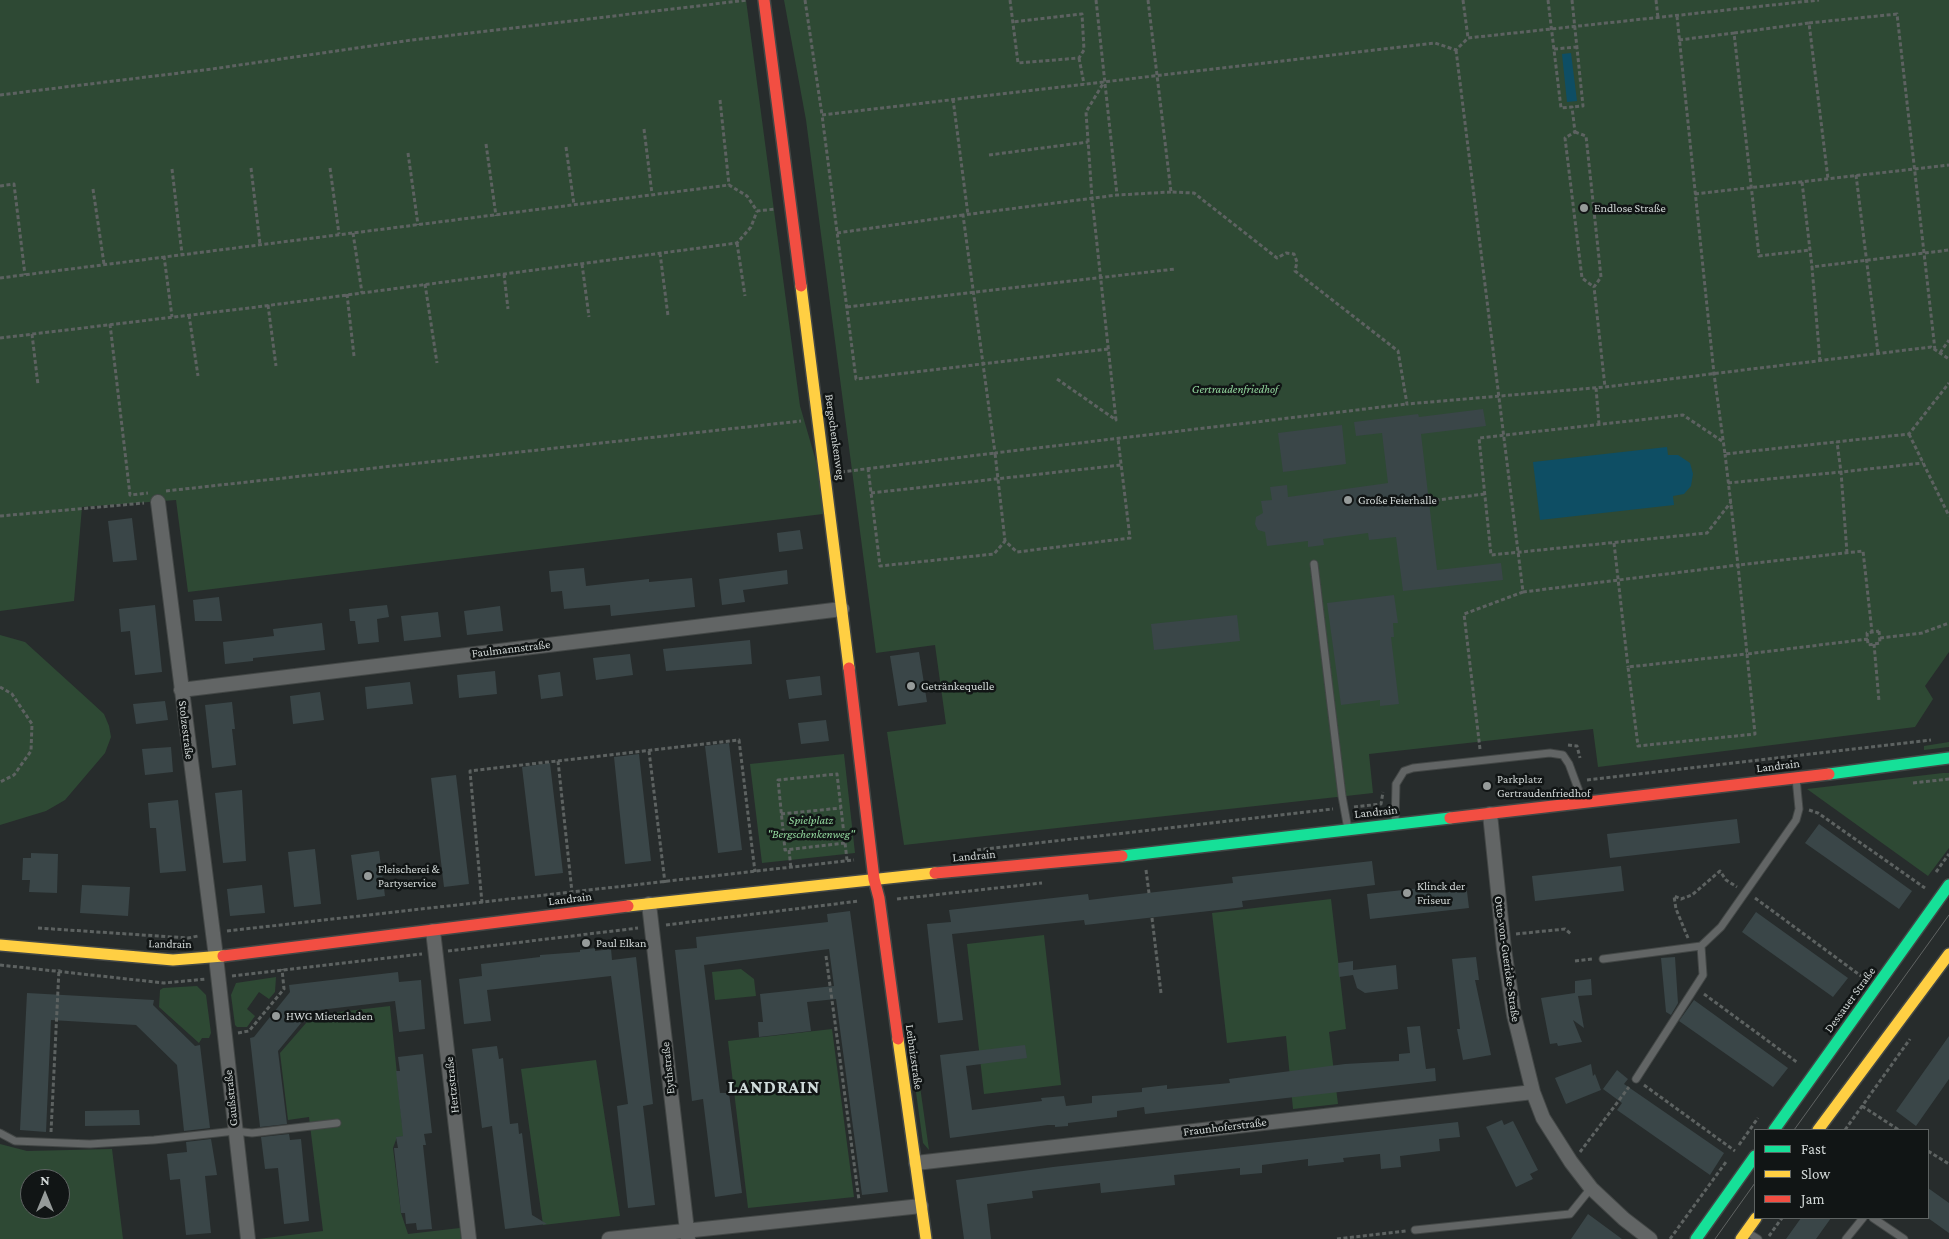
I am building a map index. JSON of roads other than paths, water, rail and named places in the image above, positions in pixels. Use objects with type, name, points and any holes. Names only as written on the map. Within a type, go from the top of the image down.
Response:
[{"type":"street","name":"Bergschenkenweg","points":[[764,0],[826,474],[874,879]]},
{"type":"street","name":"Stolzestraße","points":[[158,502],[216,958]]},
{"type":"street","name":"Faulmannstraße","points":[[181,690],[842,609]]},
{"type":"street","name":"Landrain","points":[[0,945],[173,960],[216,958],[667,901],[874,879],[1144,854],[1796,778],[1949,758]]},
{"type":"street","name":"Otto-von-Guericke-Straße","points":[[1490,814],[1508,983],[1520,1042],[1543,1118],[1571,1162],[1591,1188],[1611,1208],[1650,1239]]},
{"type":"street","name":"Leibnizstraße","points":[[874,879],[879,898],[926,1239]]},
{"type":"street","name":"Dessauer Straße","points":[[1775,1129],[1949,885]]},
{"type":"street","name":"Eythstraße","points":[[649,904],[687,1235]]},
{"type":"street","name":"Hertzstraße","points":[[433,931],[470,1239]]},
{"type":"street","points":[[1819,1129],[1844,1092],[1949,954]]},
{"type":"street","name":"Gaußstraße","points":[[216,958],[248,1239]]},
{"type":"street","name":"Fraunhoferstraße","points":[[916,1163],[1534,1092]]},
{"type":"street","points":[[1696,1239],[1754,1157]]},
{"type":"street","points":[[609,1239],[675,1231],[687,1235],[921,1206]]},
{"type":"street","points":[[1744,1235],[1755,1219]]},
{"type":"lane","points":[[1314,564],[1348,829]]},
{"type":"lane","points":[[1395,824],[1396,784],[1404,771],[1413,768],[1550,753],[1563,755],[1575,776],[1583,803]]},
{"type":"lane","points":[[1603,959],[1701,946],[1721,927],[1790,830],[1799,809],[1796,778]]},
{"type":"lane","points":[[1636,1079],[1703,974],[1701,946]]},
{"type":"lane","points":[[0,1133],[15,1141],[50,1144],[154,1140],[235,1131],[252,1133],[337,1123]]},
{"type":"lane","points":[[1415,1230],[1570,1214],[1591,1188]]},
{"type":"lane","points":[[1846,1239],[1862,1219]]},
{"type":"lane","points":[[1874,1219],[1904,1239]]},
{"type":"lane","points":[[1744,1235],[1758,1239]]},
{"type":"water","points":[[1571,53],[1577,101],[1567,102],[1562,54]]},
{"type":"water","points":[[1667,447],[1668,455],[1678,455],[1690,463],[1693,474],[1691,486],[1684,494],[1673,496],[1674,505],[1540,520],[1533,462]]},
{"type":"tram line","points":[[1795,1129],[1949,915]]},
{"type":"tram line","points":[[1715,1239],[1754,1184]]},
{"type":"place","name":"Endlose Straße","points":[[1584,208]]},
{"type":"place","name":"Große Feierhalle","points":[[1348,500]]},
{"type":"place","name":"Getränkequelle","points":[[911,686]]},
{"type":"place","name":"Parkplatz Gertraudenfriedhof","points":[[1487,786]]},
{"type":"place","name":"Fleischerei & Partyservice","points":[[368,876]]},
{"type":"place","name":"Klinck der Friseur","points":[[1407,893]]},
{"type":"place","name":"Paul Elkan","points":[[586,943]]},
{"type":"place","name":"HWG Mieterladen","points":[[276,1016]]},
{"type":"district","name":"LANDRAIN","points":[[774,1087]]},
{"type":"park label","name":"Gertraudenfriedhof","points":[[1235,389]]},
{"type":"park label","name":"Spielplatz \"Bergschenkenweg\"","points":[[811,827]]}]
